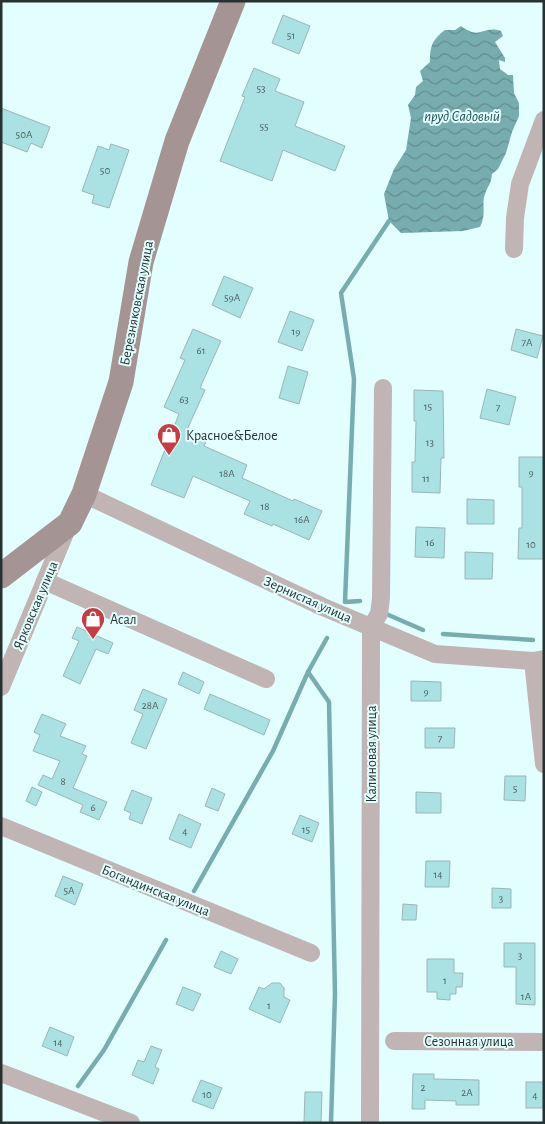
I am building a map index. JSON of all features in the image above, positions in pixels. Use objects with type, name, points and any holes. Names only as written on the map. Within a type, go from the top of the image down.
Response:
[{"type":"street","name":"Березняковская улица","points":[[1,576],[70,523],[84,494],[121,382],[141,262],[176,141],[233,1]]},
{"type":"street","points":[[514,249],[515,218],[520,184],[544,120]]},
{"type":"street","name":"Калиновая улица","points":[[370,1123],[371,627],[379,614],[381,598],[384,388]]},
{"type":"street","name":"Зернистая улица","points":[[84,494],[323,607],[435,654],[538,660]]},
{"type":"street","name":"Ярковская улица","points":[[1,687],[70,523]]},
{"type":"street","points":[[45,581],[266,679]]},
{"type":"street","points":[[538,660],[544,764]]},
{"type":"street","name":"Богандинская улица","points":[[1,826],[311,953]]},
{"type":"street","name":"Сезонная улица","points":[[394,1041],[544,1042]]},
{"type":"street","points":[[1,1072],[130,1123]]},
{"type":"water","name":"пруд Садовый","points":[[461,26],[477,33],[490,30],[501,31],[503,36],[495,42],[505,58],[505,62],[499,60],[500,69],[508,75],[513,75],[514,93],[519,103],[519,116],[506,153],[498,169],[492,174],[486,191],[480,227],[463,231],[401,233],[389,221],[384,194],[394,169],[406,150],[411,118],[408,105],[415,95],[416,87],[423,81],[420,71],[430,62],[431,47],[437,37],[445,30],[455,30]]},
{"type":"building","points":[[283,15],[310,26],[299,54],[272,43]]},
{"type":"building","points":[[254,68],[280,79],[275,91],[304,102],[295,126],[345,146],[335,171],[283,150],[272,181],[220,161],[245,97],[242,96]]},
{"type":"building","points":[[1,108],[50,127],[42,148],[31,143],[27,152],[1,142]]},
{"type":"building","points":[[111,144],[129,150],[109,208],[92,203],[94,195],[82,191],[98,146],[109,150]]},
{"type":"building","points":[[224,276],[253,288],[240,318],[212,305]]},
{"type":"building","points":[[290,311],[314,320],[302,351],[278,342]]},
{"type":"building","points":[[193,329],[221,341],[200,388],[205,390],[186,432],[207,440],[204,446],[247,465],[242,478],[293,501],[294,499],[322,511],[309,540],[244,514],[250,501],[193,476],[184,498],[151,485],[179,414],[164,407],[185,360],[180,358]]},
{"type":"building","points":[[516,329],[543,336],[537,358],[511,350]]},
{"type":"building","points":[[288,366],[308,372],[299,404],[279,398]]},
{"type":"building","points":[[487,389],[516,397],[509,425],[480,418]]},
{"type":"building","points":[[414,390],[443,391],[444,458],[441,458],[440,493],[412,492],[412,462],[415,462],[416,421],[414,421]]},
{"type":"building","points":[[519,457],[544,457],[544,559],[518,559],[519,528],[522,528],[522,487],[519,487]]},
{"type":"building","points":[[467,499],[494,500],[494,524],[467,524]]},
{"type":"building","points":[[416,527],[445,528],[444,558],[415,557]]},
{"type":"building","points":[[465,552],[493,553],[492,579],[465,579]]},
{"type":"building","points":[[77,627],[113,643],[108,654],[96,649],[80,684],[63,676],[79,641],[72,638]]},
{"type":"building","points":[[183,672],[204,682],[199,694],[178,684]]},
{"type":"building","points":[[411,681],[441,682],[441,701],[411,701]]},
{"type":"building","points":[[143,689],[167,699],[146,749],[131,743],[143,714],[134,710]]},
{"type":"building","points":[[210,694],[270,720],[264,735],[204,709]]},
{"type":"building","points":[[42,714],[66,724],[60,736],[86,746],[82,754],[87,756],[73,788],[107,802],[99,820],[80,812],[83,805],[38,785],[43,775],[52,779],[60,761],[33,751],[40,735],[34,732]]},
{"type":"building","points":[[425,728],[455,728],[454,748],[425,748]]},
{"type":"building","points":[[505,776],[526,776],[525,801],[504,800]]},
{"type":"building","points":[[32,787],[42,792],[36,806],[26,801]]},
{"type":"building","points":[[212,788],[225,794],[218,811],[205,806]]},
{"type":"building","points":[[132,790],[152,798],[142,824],[129,819],[131,813],[124,810]]},
{"type":"building","points":[[416,792],[441,793],[441,813],[416,813]]},
{"type":"building","points":[[179,814],[201,824],[191,848],[169,839]]},
{"type":"building","points":[[300,815],[319,823],[312,842],[292,834]]},
{"type":"building","points":[[426,861],[450,861],[449,887],[425,887]]},
{"type":"building","points":[[63,876],[83,884],[75,905],[55,896]]},
{"type":"building","points":[[492,888],[511,889],[511,908],[492,908]]},
{"type":"building","points":[[403,904],[417,905],[416,920],[402,920]]},
{"type":"building","points":[[504,943],[535,943],[535,1005],[516,1004],[516,967],[504,967]]},
{"type":"building","points":[[221,951],[238,959],[231,974],[214,967]]},
{"type":"building","points":[[427,959],[454,959],[454,973],[463,973],[462,987],[456,987],[456,994],[450,994],[450,1000],[437,999],[437,992],[427,992]]},
{"type":"building","points":[[272,983],[280,983],[284,988],[284,997],[290,1000],[280,1023],[249,1009],[259,987],[264,989]]},
{"type":"building","points":[[183,987],[201,994],[193,1011],[176,1004]]},
{"type":"building","points":[[50,1027],[74,1037],[67,1056],[42,1046]]},
{"type":"building","points":[[151,1046],[162,1050],[155,1067],[159,1069],[153,1084],[132,1075],[138,1060],[144,1062]]},
{"type":"building","points":[[413,1074],[434,1074],[434,1079],[479,1080],[479,1105],[456,1105],[456,1101],[425,1100],[425,1109],[412,1109]]},
{"type":"building","points":[[201,1080],[222,1088],[213,1109],[192,1101]]},
{"type":"building","points":[[526,1082],[544,1082],[544,1108],[526,1108]]},
{"type":"building","points":[[305,1092],[322,1092],[321,1123],[304,1123]]},
{"type":"waterway","points":[[360,601],[345,602],[354,379],[341,293],[389,221]]},
{"type":"waterway","points":[[384,613],[423,630]]},
{"type":"waterway","points":[[443,634],[533,640]]},
{"type":"waterway","points":[[327,638],[308,672],[329,702],[335,994],[331,1123]]},
{"type":"waterway","points":[[194,891],[273,751],[308,672]]},
{"type":"waterway","points":[[78,1086],[104,1050],[166,940]]},
{"type":"place","name":"Красное&Белое","points":[[169,456]]},
{"type":"place","name":"Асал","points":[[93,640]]}]
